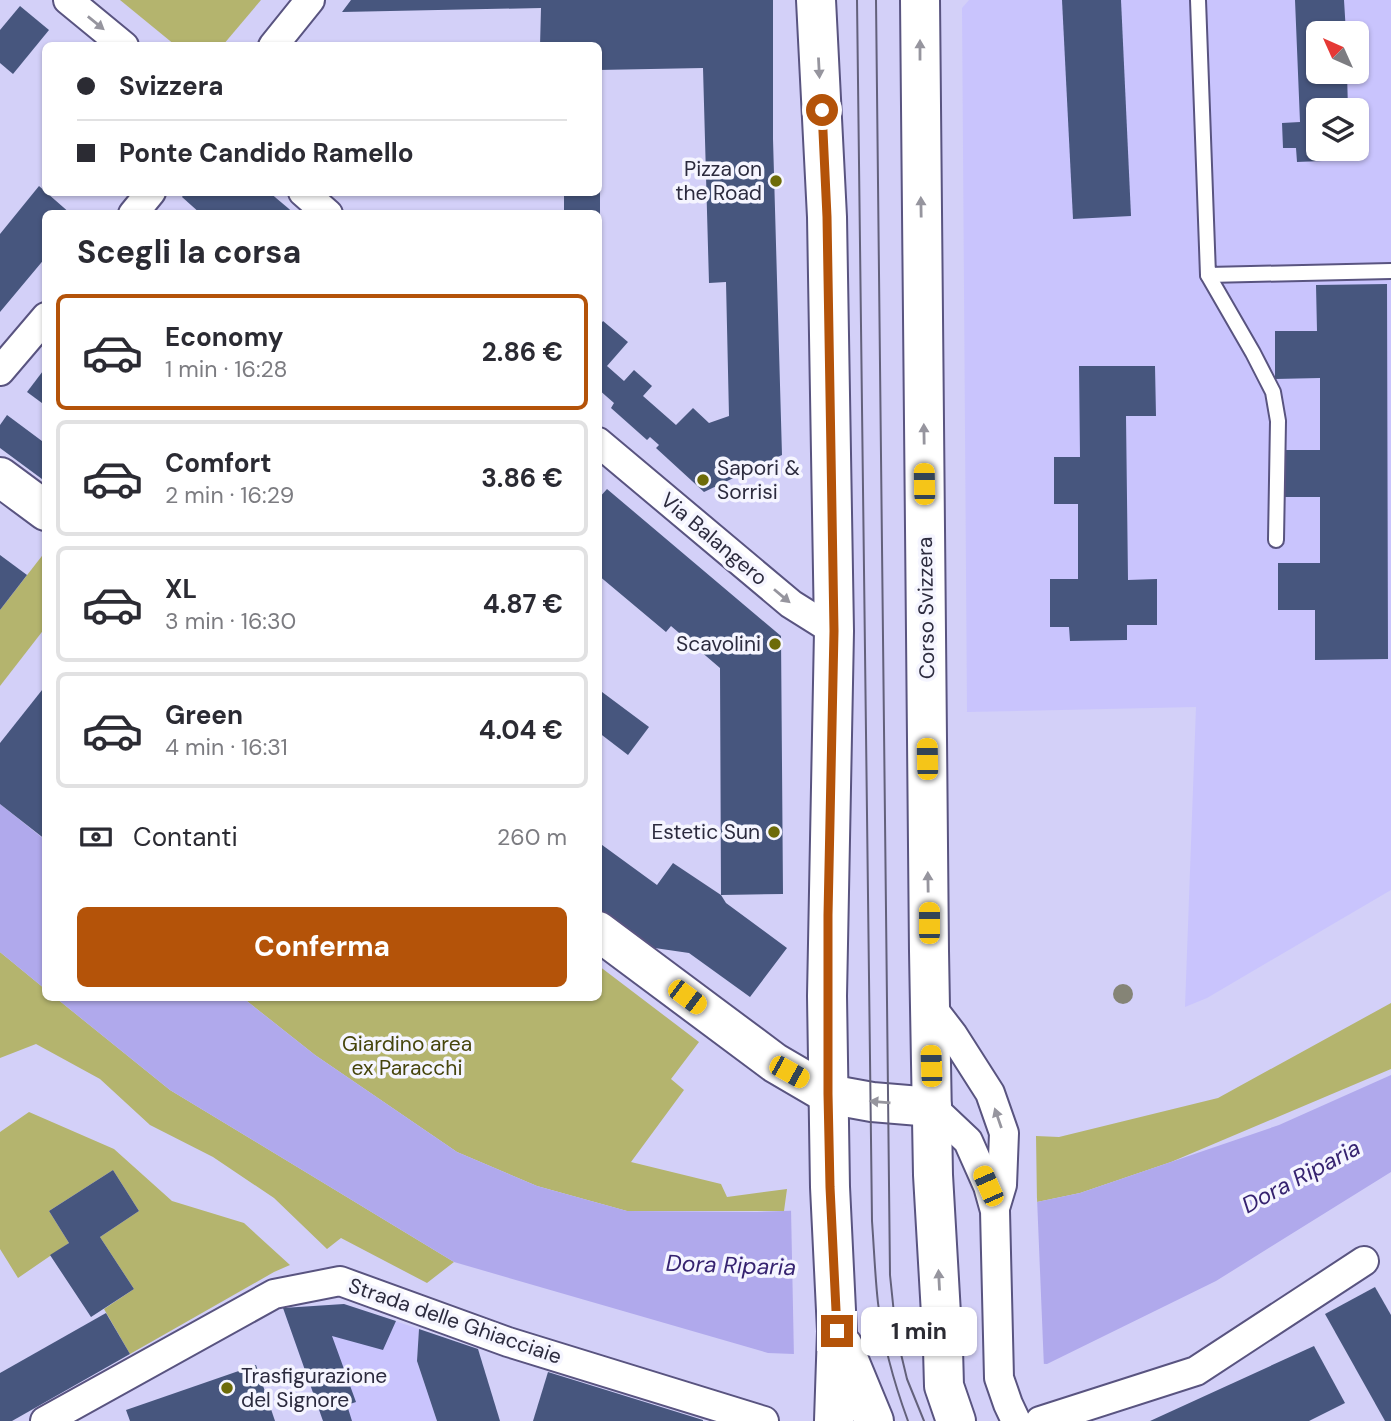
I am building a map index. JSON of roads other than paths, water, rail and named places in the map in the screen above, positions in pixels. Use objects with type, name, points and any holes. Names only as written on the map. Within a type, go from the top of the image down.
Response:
[{"type":"street","points":[[68,0],[119,42]]},
{"type":"street","points":[[276,42],[310,0]]},
{"type":"street","points":[[816,0],[827,217],[834,631],[828,915],[830,1187],[837,1331],[846,1380],[874,1421]]},
{"type":"street","name":"Corso Svizzera","points":[[920,0],[930,1005],[934,1186],[946,1400]]},
{"type":"street","points":[[136,210],[148,196]]},
{"type":"street","points":[[308,196],[323,210]]},
{"type":"street","points":[[0,371],[42,322]]},
{"type":"street","name":"Via Balangero","points":[[602,445],[791,604],[834,631]]},
{"type":"street","points":[[0,477],[42,508]]},
{"type":"street","points":[[602,934],[775,1063],[828,1094],[872,1102],[932,1107],[968,1141],[995,1194]]},
{"type":"street","points":[[930,1005],[953,1035],[990,1093],[1003,1133],[995,1194],[999,1378],[1016,1421]]},
{"type":"street","points":[[1040,1421],[1196,1371],[1364,1261]]},
{"type":"street","name":"Strada delle Ghiacciaie","points":[[48,1420],[274,1294],[340,1281],[508,1342],[764,1421]]},
{"type":"street","points":[[834,1421],[846,1380]]},
{"type":"lane","points":[[1198,0],[1208,275],[1273,392],[1278,421],[1276,540]]},
{"type":"lane","points":[[1208,275],[1391,271]]},
{"type":"water","points":[[0,804],[42,838],[42,987],[0,952]]},
{"type":"water","name":"Dora Riparia","points":[[60,1001],[247,1001],[315,1055],[457,1152],[537,1186],[627,1211],[757,1212],[1037,1202],[1080,1193],[1279,1125],[1391,1075],[1391,1172],[1216,1281],[1047,1364],[768,1353],[454,1262],[170,1090]]},
{"type":"tram line","points":[[857,0],[872,1221],[883,1333],[908,1421]]},
{"type":"tram line","points":[[876,0],[890,1275],[896,1333],[907,1379],[924,1421]]},
{"type":"place","name":"Pizza on the Road","points":[[776,181]]},
{"type":"place","name":"Sapori & Sorrisi","points":[[703,480]]},
{"type":"place","name":"Scavolini","points":[[775,644]]},
{"type":"place","name":"Estetic Sun","points":[[774,832]]},
{"type":"place","name":"Trasfigurazione del Signore","points":[[227,1388]]},
{"type":"park label","name":"Giardino area ex Paracchi","points":[[407,1056]]}]
